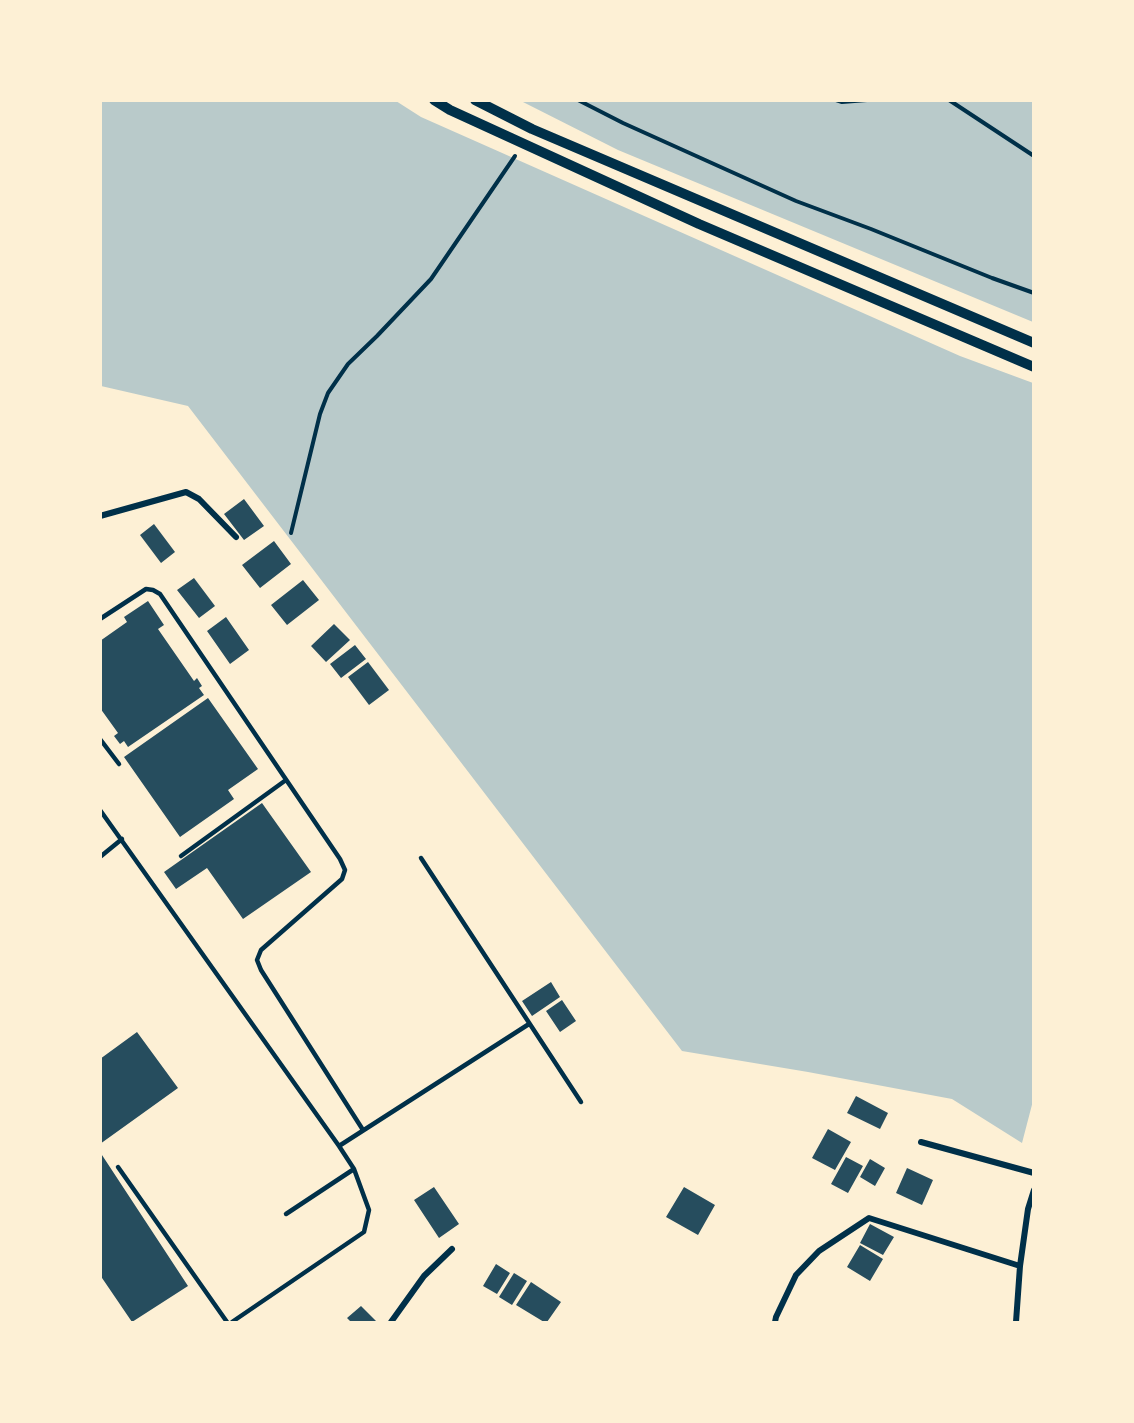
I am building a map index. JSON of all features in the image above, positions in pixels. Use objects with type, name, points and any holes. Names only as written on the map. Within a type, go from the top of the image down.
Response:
[{"type":"street","points":[[434,100],[450,110],[699,224],[1034,367]]},
{"type":"street","points":[[475,100],[532,129],[1034,343]]},
{"type":"street","points":[[100,516],[186,492],[199,499],[236,537]]},
{"type":"street","points":[[921,1142],[1034,1173]]},
{"type":"street","points":[[1016,1323],[1020,1266],[1034,1190]]},
{"type":"street","points":[[775,1323],[796,1275],[819,1251],[869,1218],[1020,1266]]},
{"type":"street","points":[[391,1323],[424,1276],[452,1249]]},
{"type":"lane","points":[[100,619],[146,589],[160,594],[340,859],[345,870],[342,879],[261,950],[257,960],[261,970],[363,1130]]},
{"type":"lane","points":[[100,739],[119,764]]},
{"type":"lane","points":[[181,856],[286,780]]},
{"type":"lane","points":[[100,810],[339,1146],[354,1169],[369,1210],[364,1232],[232,1323]]},
{"type":"lane","points":[[100,857],[122,839]]},
{"type":"lane","points":[[421,858],[580,1102]]},
{"type":"lane","points":[[339,1146],[529,1024]]},
{"type":"lane","points":[[118,1167],[226,1323]]},
{"type":"lane","points":[[286,1214],[354,1169]]},
{"type":"path","points":[[578,100],[623,123],[796,201],[992,279],[1034,293]]},
{"type":"path","points":[[836,100],[842,102],[867,100]]},
{"type":"path","points":[[949,100],[1034,156]]},
{"type":"path","points":[[291,533],[320,414],[328,393],[348,364],[431,279],[524,143]]},
{"type":"shaded area","points":[[101,100],[396,101],[421,117],[960,356],[1033,383],[1034,1097],[1022,1143],[952,1099],[682,1051],[188,406],[101,386]]},
{"type":"shaded area","points":[[521,101],[1033,101],[1033,322],[618,150]]},
{"type":"building","points":[[244,499],[264,526],[244,540],[224,514]]},
{"type":"building","points":[[154,524],[175,552],[161,563],[140,535]]},
{"type":"building","points":[[274,541],[291,564],[260,588],[242,565]]},
{"type":"building","points":[[194,578],[215,606],[199,618],[177,590]]},
{"type":"building","points":[[303,580],[319,600],[287,625],[271,605]]},
{"type":"building","points":[[148,601],[164,625],[158,629],[194,681],[197,678],[202,686],[199,688],[204,695],[128,747],[124,741],[120,744],[114,736],[118,733],[100,708],[100,641],[127,622],[124,617]]},
{"type":"building","points":[[226,617],[249,650],[230,664],[207,631]]},
{"type":"building","points":[[334,624],[350,640],[326,662],[311,646]]},
{"type":"building","points":[[355,645],[366,659],[341,678],[330,664]]},
{"type":"building","points":[[368,662],[389,690],[369,705],[348,677]]},
{"type":"building","points":[[208,698],[258,769],[228,790],[234,799],[180,837],[124,757]]},
{"type":"building","points":[[262,803],[311,872],[243,919],[207,868],[176,889],[164,872]]},
{"type":"building","points":[[551,982],[560,997],[532,1016],[522,1001]]},
{"type":"building","points":[[562,1000],[576,1021],[560,1032],[546,1011]]},
{"type":"building","points":[[137,1032],[178,1088],[100,1144],[100,1059]]},
{"type":"building","points":[[856,1096],[888,1113],[880,1129],[847,1113]]},
{"type":"building","points":[[828,1129],[851,1142],[835,1170],[812,1158]]},
{"type":"building","points":[[100,1152],[188,1286],[132,1322],[100,1275]]},
{"type":"building","points":[[846,1157],[863,1166],[848,1193],[831,1184]]},
{"type":"building","points":[[870,1159],[885,1168],[875,1186],[860,1177]]},
{"type":"building","points":[[907,1168],[933,1180],[922,1205],[896,1193]]},
{"type":"building","points":[[434,1187],[459,1224],[439,1238],[414,1200]]},
{"type":"building","points":[[684,1187],[715,1205],[698,1235],[666,1217]]},
{"type":"building","points":[[870,1224],[894,1237],[883,1255],[860,1243]]},
{"type":"building","points":[[860,1245],[883,1259],[870,1281],[847,1267]]},
{"type":"building","points":[[496,1264],[510,1273],[497,1294],[483,1286]]},
{"type":"building","points":[[514,1273],[527,1281],[512,1305],[499,1297]]},
{"type":"building","points":[[531,1282],[561,1302],[547,1322],[516,1305]]},
{"type":"building","points":[[361,1306],[377,1322],[351,1322],[347,1318]]}]
